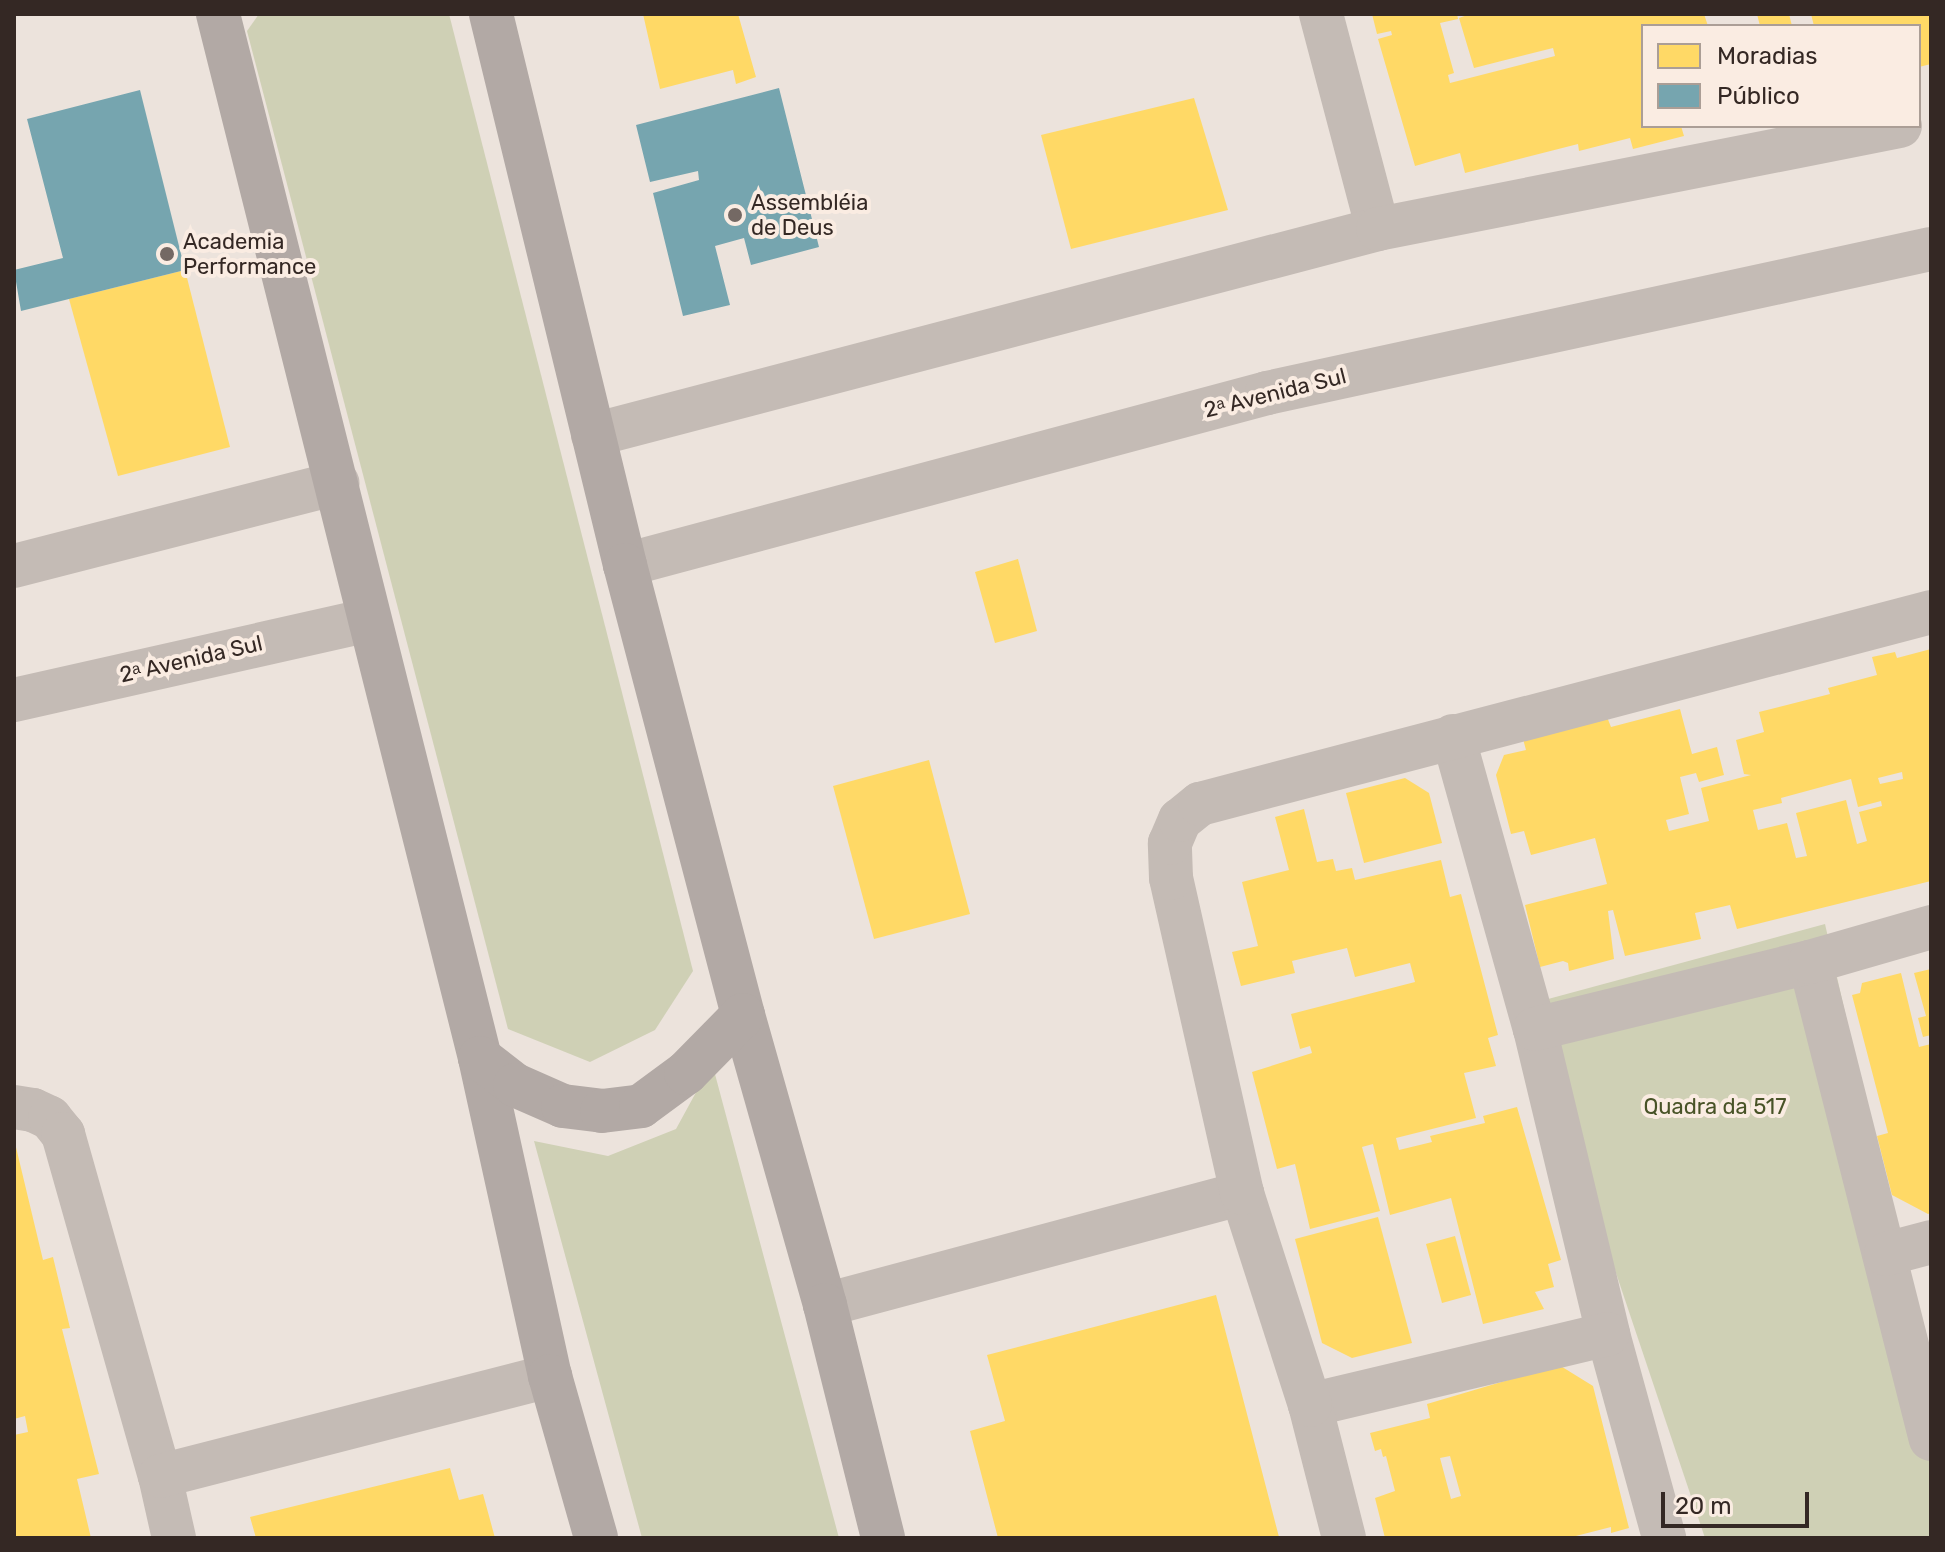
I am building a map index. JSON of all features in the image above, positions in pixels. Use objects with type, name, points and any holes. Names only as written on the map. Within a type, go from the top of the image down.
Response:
[{"type":"main road","points":[[218,14],[480,1058],[550,1376],[596,1538]]},
{"type":"main road","points":[[491,14],[625,565],[743,1015],[825,1305],[883,1538]]},
{"type":"main road","points":[[480,1058],[515,1085],[563,1106],[602,1111],[641,1106],[686,1073],[743,1015]]},
{"type":"street","points":[[1321,14],[1378,229]]},
{"type":"street","points":[[593,435],[1378,229],[1890,128]]},
{"type":"street","name":"2ᵃ Avenida Sul","points":[[625,565],[1267,393],[1931,249]]},
{"type":"street","points":[[14,566],[338,483]]},
{"type":"street","points":[[1344,1538],[1310,1405],[1242,1193],[1171,878],[1170,843],[1180,820],[1200,804],[1931,612]]},
{"type":"street","name":"2ᵃ Avenida Sul","points":[[14,700],[369,620]]},
{"type":"street","points":[[1453,736],[1535,1029],[1608,1334],[1664,1538]]},
{"type":"street","points":[[1535,1029],[1810,962],[1931,927]]},
{"type":"street","points":[[1810,962],[1931,1439]]},
{"type":"street","points":[[14,1107],[50,1118],[63,1134],[160,1476],[174,1538]]},
{"type":"street","points":[[825,1305],[1242,1193]]},
{"type":"street","points":[[1886,1254],[1931,1242]]},
{"type":"street","points":[[1310,1405],[1608,1334]]},
{"type":"street","points":[[160,1476],[550,1376]]},
{"type":"green space","points":[[259,14],[449,14],[693,971],[655,1030],[590,1062],[508,1029],[247,31]]},
{"type":"green space","name":"Quadra da 517","points":[[1825,924],[1931,1393],[1931,1538],[1705,1538],[1526,1005]]},
{"type":"green space","points":[[712,1063],[839,1538],[642,1538],[534,1141],[608,1156],[676,1129]]},
{"type":"building: Moradias","points":[[643,14],[738,14],[756,77],[736,84],[733,70],[660,89]]},
{"type":"building: Moradias","points":[[1372,14],[1457,14],[1458,19],[1440,23],[1454,73],[1448,75],[1450,83],[1555,56],[1553,48],[1474,68],[1459,18],[1470,14],[1704,14],[1707,24],[1641,24],[1641,128],[1682,128],[1684,136],[1633,149],[1630,138],[1579,151],[1578,144],[1465,173],[1460,153],[1415,166],[1378,39],[1392,35],[1391,31],[1377,34]]},
{"type":"building: Moradias","points":[[1757,14],[1789,14],[1792,24],[1760,24]]},
{"type":"building: Moradias","points":[[1811,14],[1931,14],[1931,64],[1921,66],[1921,24],[1814,24]]},
{"type":"building: Moradias","points":[[1194,98],[1228,210],[1071,249],[1041,135]]},
{"type":"building: Moradias","points":[[185,270],[230,447],[118,476],[69,299]]},
{"type":"building: Moradias","points":[[1018,559],[1037,631],[995,643],[975,572]]},
{"type":"building: Moradias","points":[[1931,649],[1931,881],[1737,929],[1730,905],[1695,913],[1701,939],[1625,956],[1613,910],[1608,911],[1614,959],[1569,971],[1568,963],[1563,961],[1540,967],[1525,905],[1607,884],[1595,838],[1531,855],[1524,831],[1511,834],[1496,775],[1504,755],[1526,750],[1523,739],[1607,717],[1611,727],[1680,709],[1692,754],[1717,747],[1724,775],[1699,782],[1696,773],[1680,777],[1689,814],[1666,820],[1669,831],[1709,821],[1701,788],[1751,775],[1744,774],[1736,740],[1764,732],[1759,712],[1830,694],[1828,688],[1877,675],[1872,657],[1895,652],[1897,658]],"holes":[[[1902,772],[1903,779],[1880,784],[1878,778]],[[1851,779],[1858,807],[1881,801],[1882,806],[1859,812],[1867,841],[1857,844],[1846,800],[1796,813],[1807,856],[1796,858],[1787,823],[1758,830],[1753,810],[1782,803],[1781,798]]]},
{"type":"building: Moradias","points":[[929,760],[970,914],[874,939],[833,786]]},
{"type":"building: Moradias","points":[[1405,778],[1429,793],[1442,843],[1364,863],[1346,793]]},
{"type":"building: Moradias","points":[[1304,809],[1317,862],[1333,859],[1336,871],[1352,868],[1355,880],[1441,860],[1450,897],[1461,894],[1498,1035],[1488,1038],[1496,1066],[1464,1073],[1476,1118],[1396,1138],[1399,1150],[1432,1142],[1430,1136],[1485,1123],[1483,1116],[1517,1107],[1561,1260],[1548,1264],[1554,1287],[1535,1292],[1544,1309],[1483,1324],[1451,1198],[1390,1215],[1373,1144],[1362,1147],[1380,1211],[1310,1229],[1295,1164],[1277,1169],[1252,1072],[1312,1053],[1310,1046],[1300,1049],[1291,1014],[1415,982],[1410,963],[1355,977],[1347,948],[1292,961],[1295,973],[1241,986],[1232,952],[1258,946],[1242,882],[1289,870],[1275,817]]},
{"type":"building: Moradias","points":[[1931,969],[1931,1035],[1923,1037],[1918,1018],[1926,1016],[1914,973]]},
{"type":"building: Moradias","points":[[1901,973],[1919,1047],[1931,1044],[1931,1213],[1928,1214],[1892,1195],[1877,1136],[1888,1133],[1852,995],[1860,993],[1862,983]]},
{"type":"building: Moradias","points":[[15,1143],[43,1260],[53,1257],[70,1328],[62,1329],[99,1474],[77,1479],[91,1538],[14,1538],[14,1435],[28,1432],[25,1416],[14,1419]]},
{"type":"building: Moradias","points":[[1378,1217],[1412,1343],[1352,1358],[1322,1343],[1295,1239]]},
{"type":"building: Moradias","points":[[1455,1236],[1471,1295],[1442,1303],[1426,1244]]},
{"type":"building: Moradias","points":[[1216,1295],[1279,1537],[998,1538],[970,1431],[1005,1421],[987,1355]]},
{"type":"building: Moradias","points":[[1559,1365],[1593,1386],[1629,1528],[1611,1533],[1611,1527],[1568,1538],[1385,1538],[1375,1498],[1395,1491],[1386,1456],[1383,1457],[1381,1449],[1375,1451],[1370,1433],[1430,1418],[1427,1404]],"holes":[[[1450,1456],[1461,1496],[1451,1499],[1440,1458]]]},
{"type":"building: Moradias","points":[[450,1468],[459,1500],[483,1494],[495,1538],[256,1538],[250,1517]]},
{"type":"building: Público","name":"Assembléia de Deus","points":[[779,88],[819,247],[751,265],[744,238],[715,246],[730,305],[683,316],[653,193],[699,180],[698,171],[650,182],[636,125]]},
{"type":"building: Público","points":[[140,90],[185,270],[21,311],[14,270],[63,258],[27,119]]},
{"type":"place","name":"Assembléia de Deus","points":[[735,215]]},
{"type":"place","name":"Academia Performance","points":[[167,254]]}]
